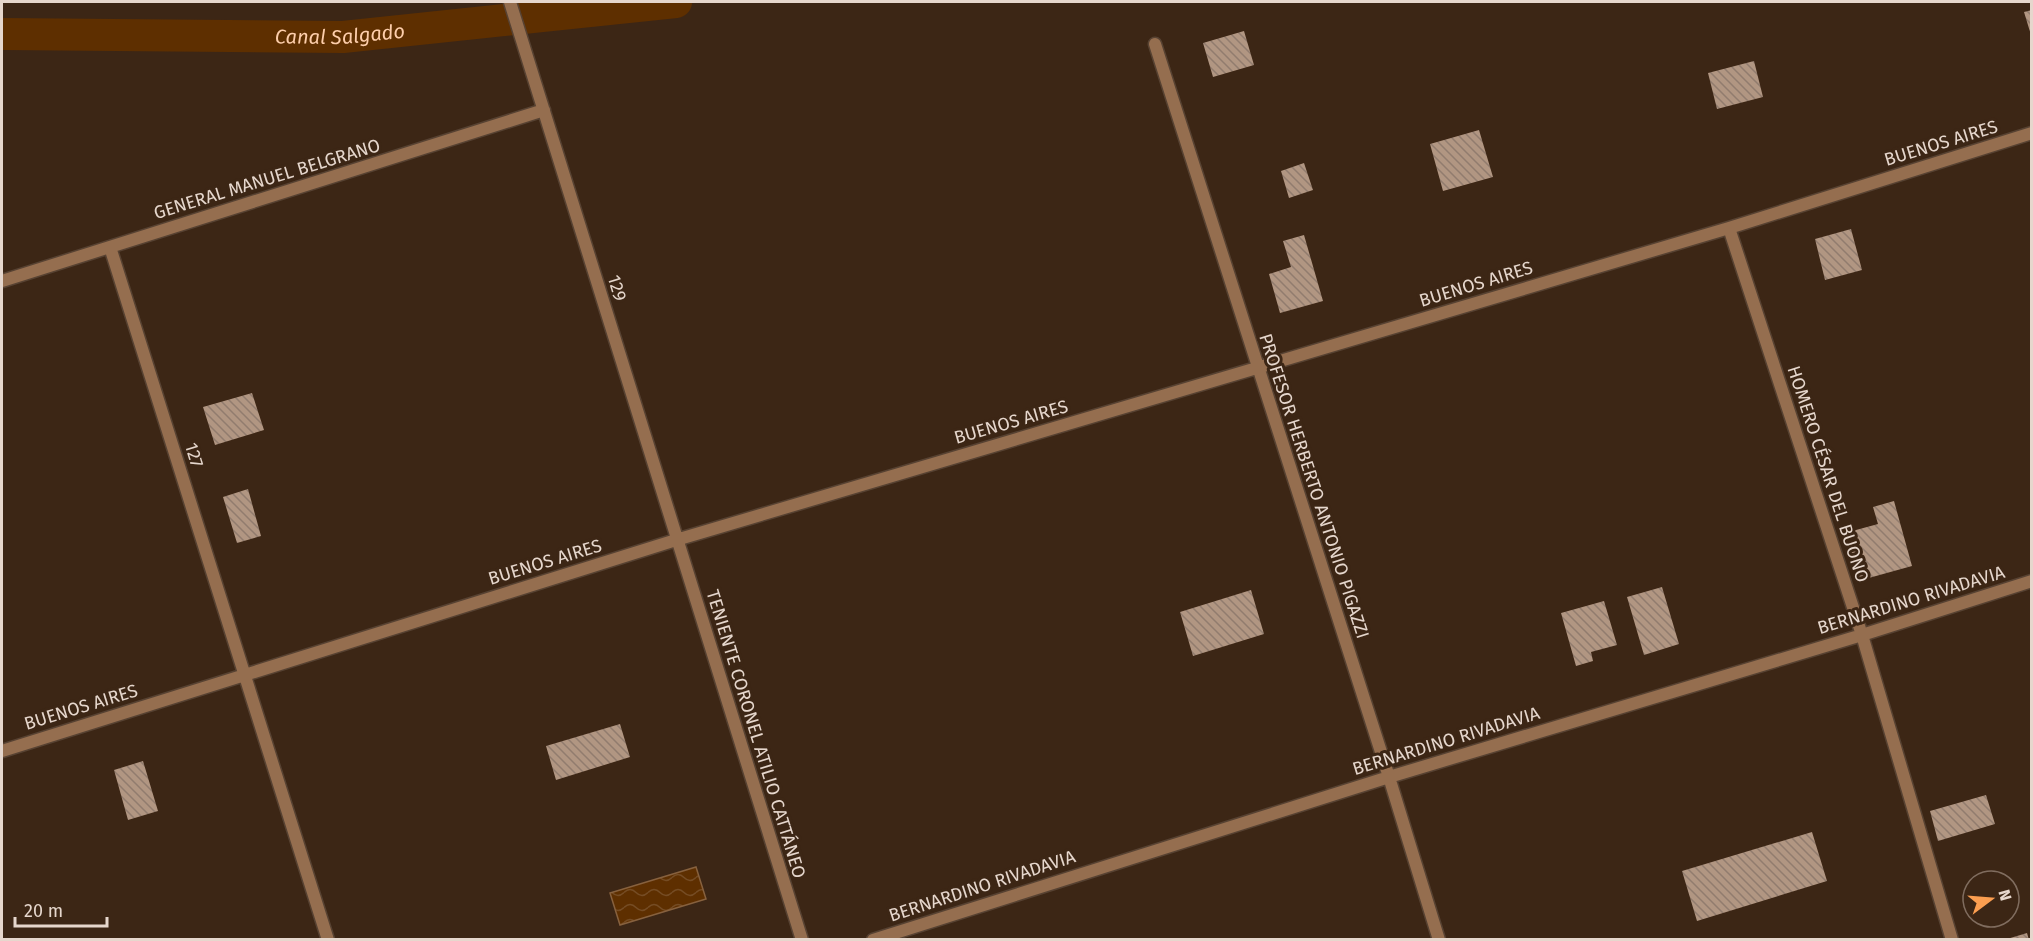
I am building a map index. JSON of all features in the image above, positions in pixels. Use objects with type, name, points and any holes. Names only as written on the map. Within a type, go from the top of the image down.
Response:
[{"type":"street","name":"129","points":[[510,2],[676,540]]},
{"type":"street","name":"PROFESOR HERBERTO ANTONIO PIGAZZI","points":[[1155,44],[1439,939]]},
{"type":"street","name":"GENERAL MANUEL BELGRANO","points":[[2,281],[544,110]]},
{"type":"street","name":"BUENOS AIRES","points":[[2,751],[676,540],[1729,228],[2031,133]]},
{"type":"street","name":"HOMERO CÉSAR DEL BUONO","points":[[1729,228],[1862,635],[1952,939]]},
{"type":"street","name":"127","points":[[110,247],[328,939]]},
{"type":"street","name":"TENIENTE CORONEL ATILIO CATTÁNEO","points":[[676,540],[802,939]]},
{"type":"street","name":"BERNARDINO RIVADAVIA","points":[[873,939],[1389,777],[1862,635],[2031,581]]},
{"type":"water","points":[[696,867],[706,899],[620,925],[610,893]]},
{"type":"building","points":[[2032,10],[2032,35],[2031,35],[2024,12]]},
{"type":"building","points":[[1244,31],[1254,65],[1213,77],[1203,43]]},
{"type":"building","points":[[1754,61],[1763,97],[1717,109],[1708,73]]},
{"type":"building","points":[[1479,130],[1493,177],[1443,191],[1430,144]]},
{"type":"building","points":[[1304,163],[1313,190],[1289,198],[1281,171]]},
{"type":"building","points":[[1851,229],[1862,270],[1825,280],[1815,239]]},
{"type":"building","points":[[1304,235],[1323,301],[1280,313],[1269,274],[1291,267],[1283,241]]},
{"type":"building","points":[[252,393],[264,430],[215,445],[203,407]]},
{"type":"building","points":[[248,489],[261,536],[237,543],[223,497]]},
{"type":"building","points":[[1894,501],[1912,566],[1858,581],[1845,533],[1878,524],[1873,507]]},
{"type":"building","points":[[1662,587],[1679,644],[1644,655],[1627,597]]},
{"type":"building","points":[[1251,590],[1264,634],[1193,656],[1180,612]]},
{"type":"building","points":[[1604,601],[1617,645],[1591,652],[1593,661],[1576,666],[1561,613]]},
{"type":"building","points":[[620,724],[630,757],[556,780],[546,746]]},
{"type":"building","points":[[143,761],[158,811],[128,820],[114,770]]},
{"type":"building","points":[[1986,795],[1995,824],[1938,841],[1930,811]]},
{"type":"building","points":[[1812,832],[1827,881],[1697,921],[1682,871]]},
{"type":"building","points":[[2027,933],[2029,940],[2007,940],[2007,939]]},
{"type":"waterway","name":"Canal Salgado","points":[[2,34],[343,37],[676,2]]}]
